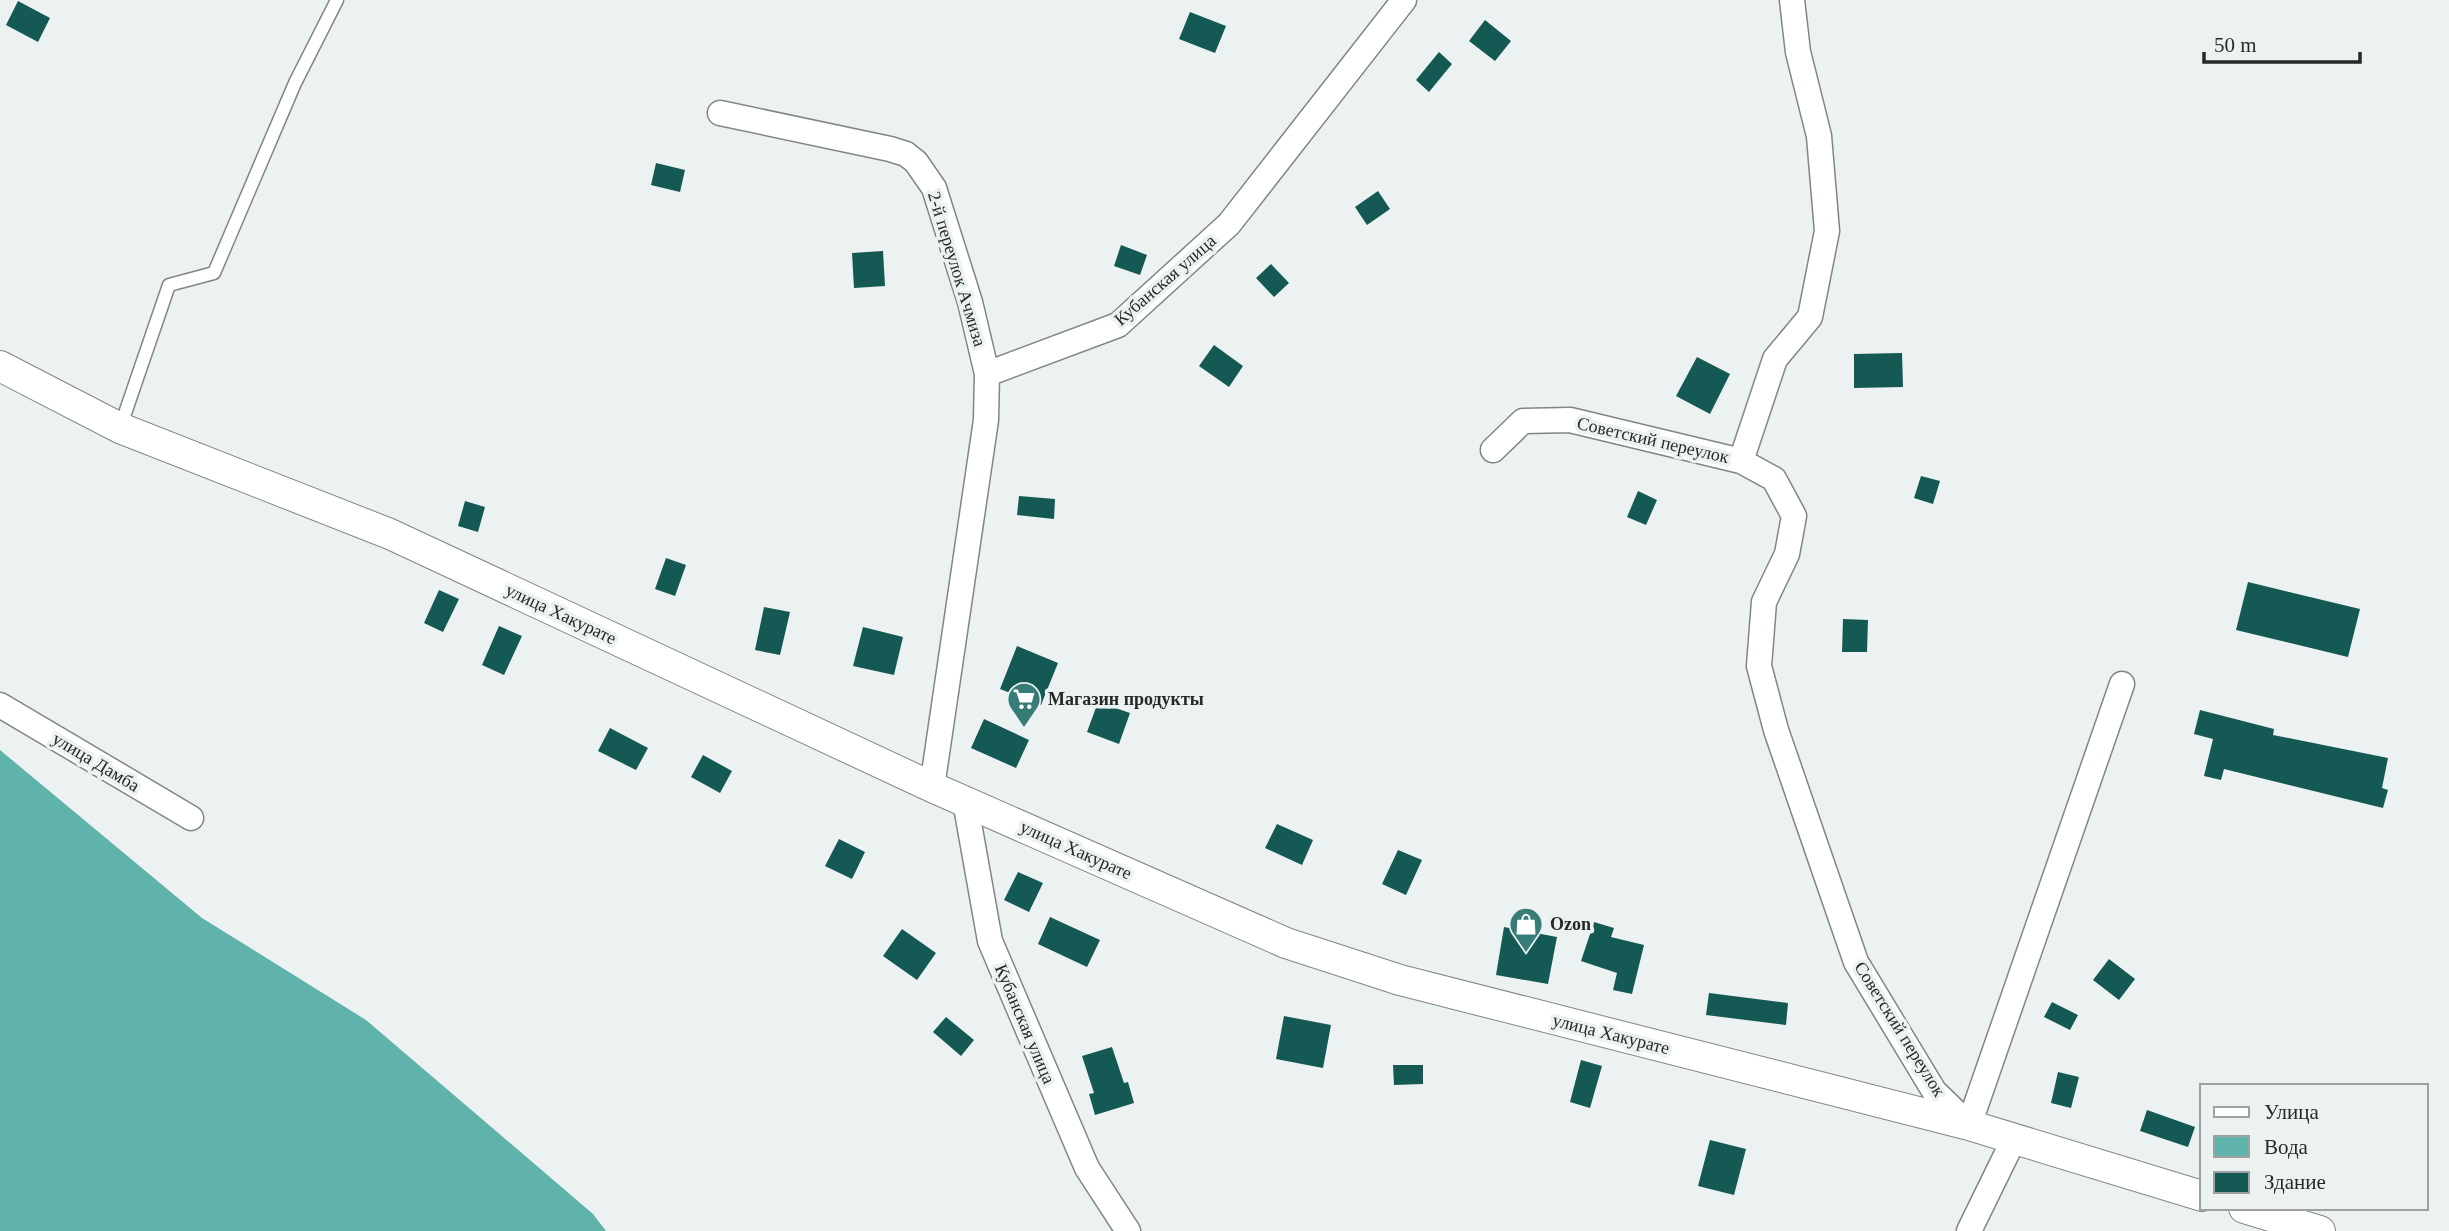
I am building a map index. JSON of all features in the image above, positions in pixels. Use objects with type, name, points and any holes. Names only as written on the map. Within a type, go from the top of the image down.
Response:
[{"type":"street","name":"Кубанская улица","points":[[987,374],[1118,325],[1229,224],[1404,0]]},
{"type":"street","name":"Советский переулок","points":[[1741,461],[1775,359],[1810,317],[1827,231],[1819,136],[1798,52],[1792,0]]},
{"type":"street","name":"2-й переулок Ачмиза","points":[[720,113],[890,149],[906,154],[916,162],[934,188],[970,302],[987,374]]},
{"type":"street","name":"улица Хакурате","points":[[0,366],[120,428],[390,534],[932,787],[1286,943],[1400,980],[1969,1125],[2200,1195]]},
{"type":"street","points":[[932,787],[986,420],[987,374]]},
{"type":"street","name":"Советский переулок","points":[[1493,450],[1523,421],[1570,420],[1741,461],[1774,478],[1794,516],[1787,554],[1764,601],[1759,666],[1780,743],[1856,962],[1934,1091],[1969,1125]]},
{"type":"street","points":[[1969,1125],[2122,684]]},
{"type":"street","name":"улица Дамба","points":[[0,705],[191,818]]},
{"type":"street","name":"Кубанская улица","points":[[965,801],[990,941],[1087,1168],[1128,1231]]},
{"type":"street","points":[[1969,1231],[2014,1139]]},
{"type":"street","points":[[2251,1210],[2320,1231]]},
{"type":"lane","points":[[120,428],[169,285],[214,273],[295,83],[337,0]]},
{"type":"water","points":[[0,750],[202,918],[366,1020],[593,1214],[606,1231],[0,1231]]},
{"type":"building","points":[[18,1],[50,18],[38,42],[6,25]]},
{"type":"building","points":[[1190,12],[1226,26],[1215,53],[1179,39]]},
{"type":"building","points":[[1485,20],[1511,41],[1495,61],[1469,41]]},
{"type":"building","points":[[1439,52],[1452,64],[1429,92],[1416,80]]},
{"type":"building","points":[[656,163],[685,170],[680,192],[651,185]]},
{"type":"building","points":[[1378,191],[1390,209],[1367,225],[1355,207]]},
{"type":"building","points":[[1121,245],[1147,255],[1140,275],[1114,266]]},
{"type":"building","points":[[883,251],[885,286],[854,288],[852,253]]},
{"type":"building","points":[[1271,264],[1289,283],[1274,297],[1256,278]]},
{"type":"building","points":[[1214,345],[1243,366],[1229,387],[1199,366]]},
{"type":"building","points":[[1902,353],[1903,387],[1854,388],[1854,354]]},
{"type":"building","points":[[1697,357],[1730,374],[1710,414],[1676,396]]},
{"type":"building","points":[[1921,476],[1940,481],[1933,504],[1914,498]]},
{"type":"building","points":[[1638,491],[1657,500],[1646,525],[1627,517]]},
{"type":"building","points":[[1019,496],[1055,499],[1054,519],[1017,515]]},
{"type":"building","points":[[465,501],[485,507],[478,532],[458,526]]},
{"type":"building","points":[[666,558],[686,565],[675,596],[655,589]]},
{"type":"building","points":[[2248,582],[2360,609],[2348,657],[2236,630]]},
{"type":"building","points":[[439,590],[459,599],[443,632],[424,623]]},
{"type":"building","points":[[764,607],[790,612],[780,655],[755,650]]},
{"type":"building","points":[[1843,619],[1868,620],[1867,652],[1842,652]]},
{"type":"building","points":[[499,626],[522,636],[504,675],[482,665]]},
{"type":"building","points":[[863,627],[903,637],[894,675],[853,666]]},
{"type":"building","points":[[1017,646],[1058,663],[1041,705],[1000,689]]},
{"type":"building","points":[[1098,702],[1130,713],[1119,744],[1087,732]]},
{"type":"building","points":[[2200,710],[2274,729],[2273,735],[2388,758],[2382,788],[2388,790],[2383,808],[2224,769],[2221,780],[2204,776],[2213,739],[2194,734]]},
{"type":"building","points":[[984,719],[1029,740],[1016,768],[971,748]]},
{"type":"building","points":[[610,728],[648,748],[636,770],[598,751]]},
{"type":"building","points":[[703,755],[732,771],[720,793],[691,777]]},
{"type":"building","points":[[1277,824],[1313,840],[1302,865],[1265,848]]},
{"type":"building","points":[[839,839],[865,852],[852,879],[825,866]]},
{"type":"building","points":[[1398,850],[1422,860],[1406,895],[1382,884]]},
{"type":"building","points":[[1018,872],[1043,883],[1029,912],[1004,900]]},
{"type":"building","points":[[1050,917],[1100,940],[1087,967],[1038,944]]},
{"type":"building","points":[[1594,922],[1614,928],[1611,937],[1644,945],[1632,994],[1613,990],[1617,973],[1581,961]]},
{"type":"building","points":[[1504,927],[1557,937],[1548,984],[1496,975]]},
{"type":"building","points":[[902,929],[936,953],[917,980],[883,956]]},
{"type":"building","points":[[2109,959],[2135,979],[2119,1000],[2093,980]]},
{"type":"building","points":[[1709,993],[1788,1003],[1786,1025],[1706,1015]]},
{"type":"building","points":[[2052,1002],[2078,1015],[2070,1030],[2044,1017]]},
{"type":"building","points":[[1284,1016],[1331,1025],[1323,1068],[1276,1059]]},
{"type":"building","points":[[946,1017],[974,1040],[961,1056],[933,1032]]},
{"type":"building","points":[[1112,1047],[1134,1103],[1095,1115],[1089,1094],[1094,1093],[1082,1056]]},
{"type":"building","points":[[1581,1060],[1602,1066],[1590,1108],[1570,1102]]},
{"type":"building","points":[[1393,1065],[1423,1065],[1423,1084],[1394,1085]]},
{"type":"building","points":[[2058,1072],[2079,1077],[2071,1108],[2051,1103]]},
{"type":"building","points":[[2147,1110],[2195,1127],[2188,1147],[2140,1131]]},
{"type":"building","points":[[1710,1140],[1746,1149],[1734,1195],[1698,1186]]},
{"type":"place","name":"Магазин продукты","points":[[1024,729]]},
{"type":"place","name":"Ozon","points":[[1526,954]]}]
